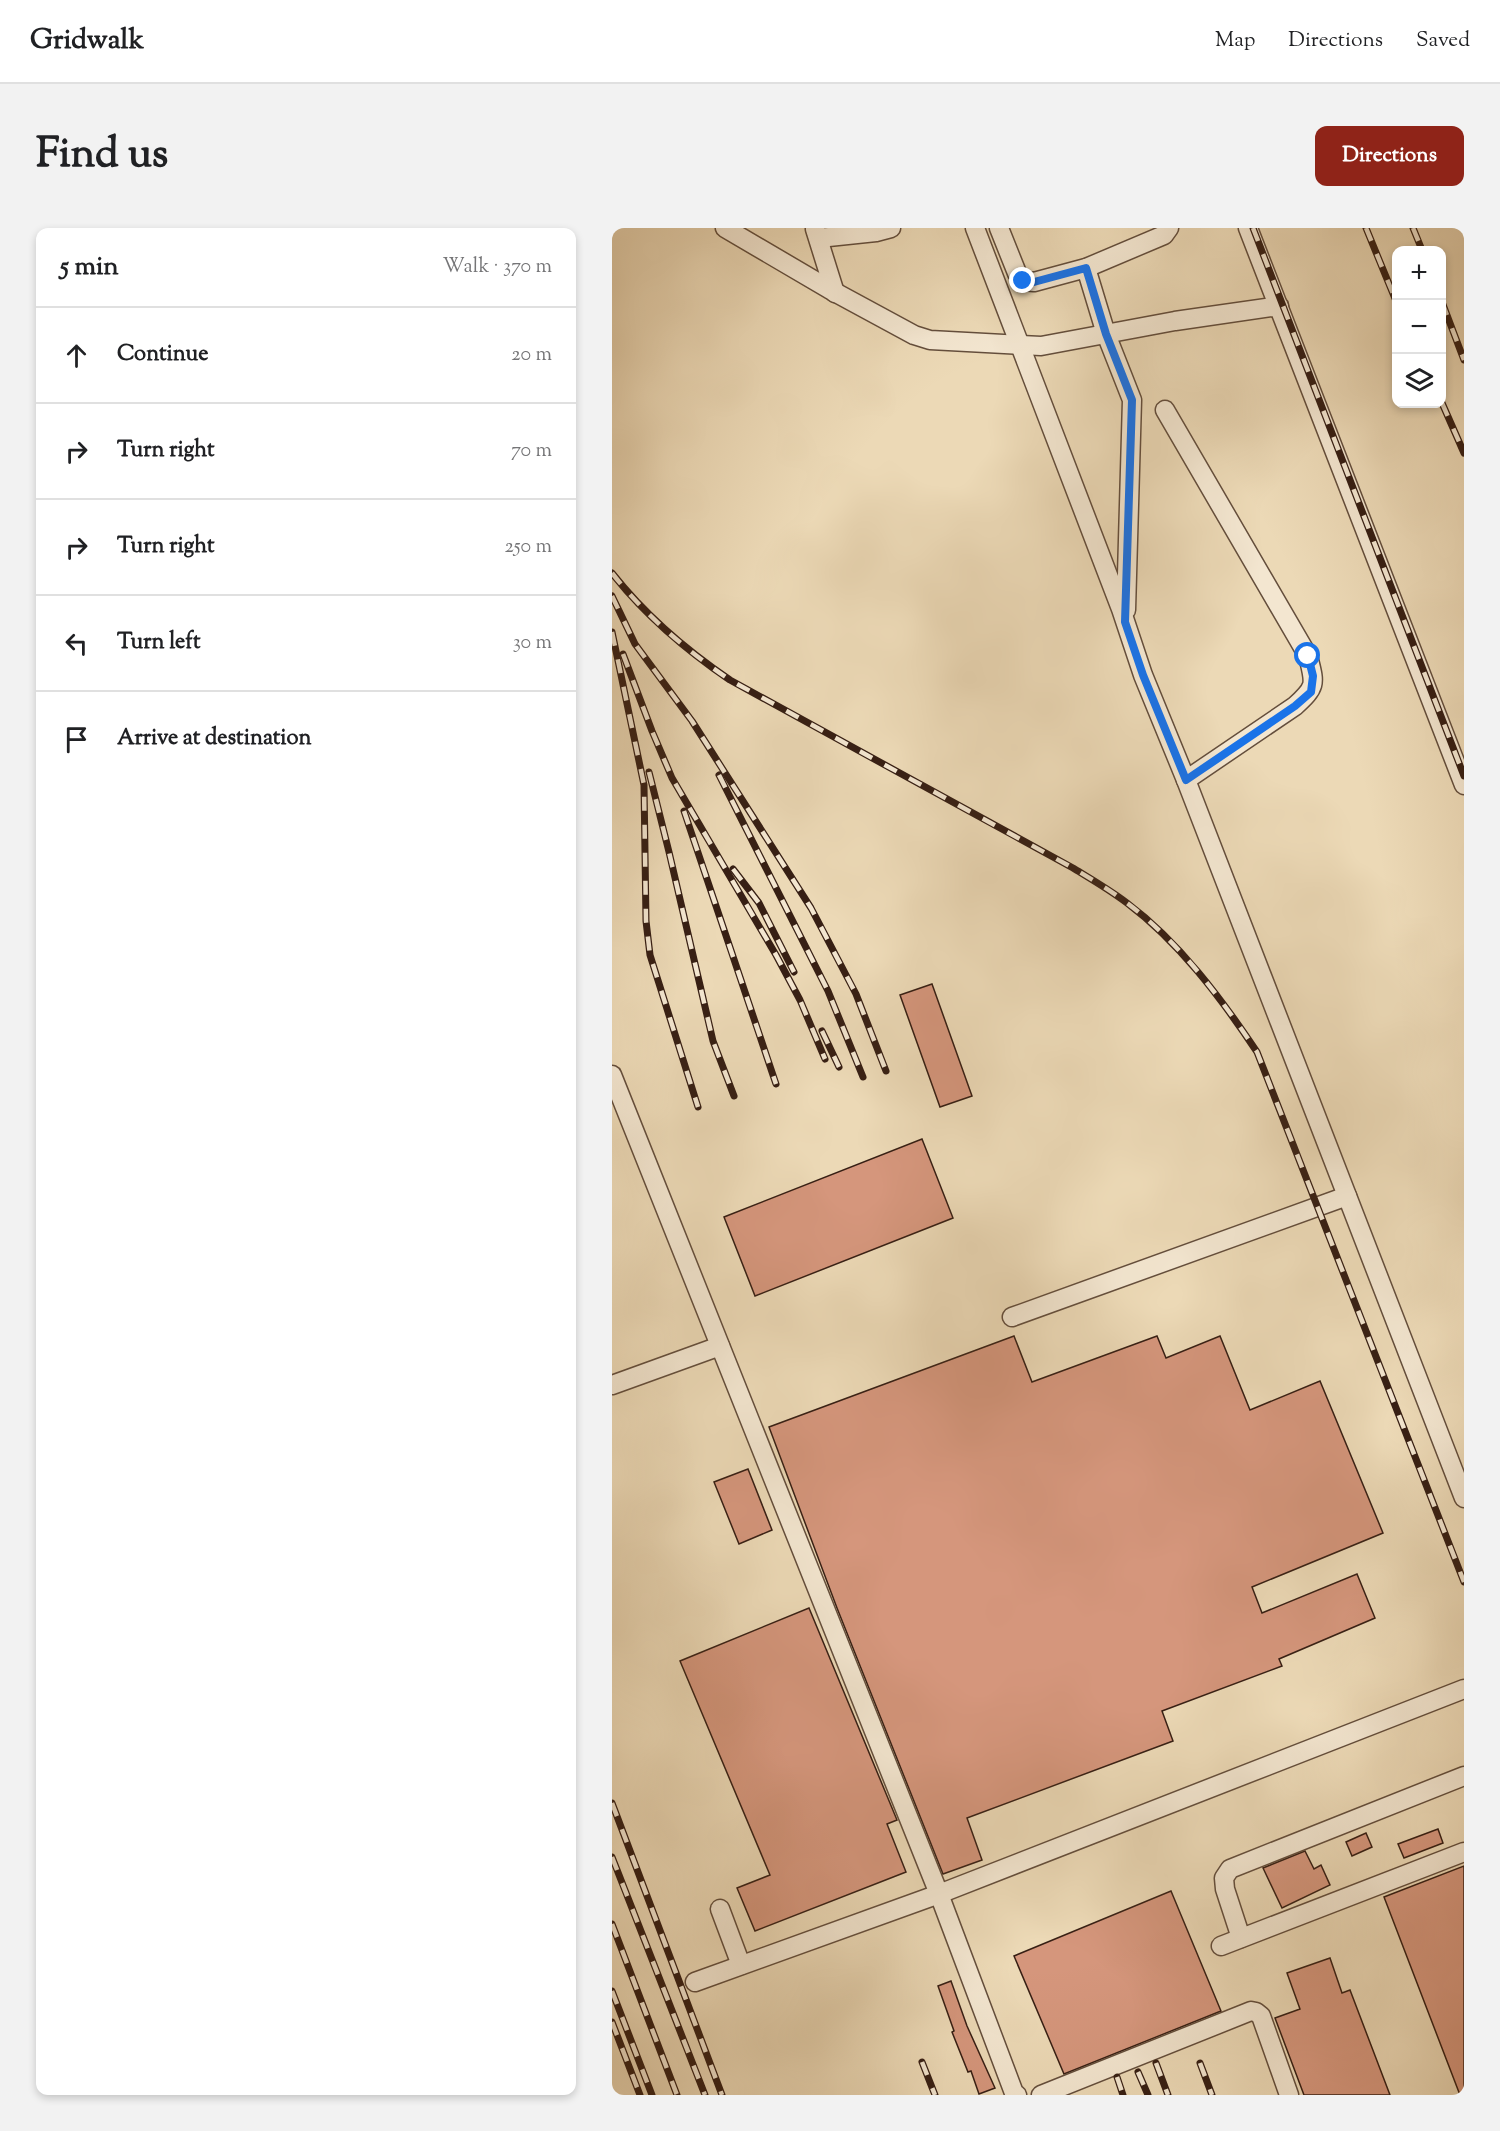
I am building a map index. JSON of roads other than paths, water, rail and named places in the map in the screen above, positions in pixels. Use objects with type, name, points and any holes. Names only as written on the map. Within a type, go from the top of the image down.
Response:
[{"type":"lane","points":[[725,228],[835,293],[914,335],[930,340],[1041,346],[1175,321],[1279,306]]},
{"type":"lane","points":[[835,293],[817,233],[876,232],[891,228]]},
{"type":"lane","points":[[975,228],[1021,345],[1143,675],[1186,780],[1464,1498]]},
{"type":"lane","points":[[999,228],[1017,273],[1023,281],[1034,282],[1086,268],[1164,235],[1169,228]]},
{"type":"lane","points":[[1248,228],[1464,785]]},
{"type":"lane","points":[[1086,268],[1106,334],[1132,400],[1125,622]]},
{"type":"lane","points":[[1165,410],[1308,656],[1313,676],[1311,692],[1295,706],[1186,780]]},
{"type":"lane","points":[[612,1076],[939,1894],[1014,2093],[1017,2095]]},
{"type":"lane","points":[[1012,1317],[1347,1197]]},
{"type":"lane","points":[[612,1385],[720,1346]]},
{"type":"lane","points":[[695,1982],[939,1894],[1464,1689]]},
{"type":"lane","points":[[1241,1938],[1225,1889],[1224,1878],[1230,1869],[1464,1776]]},
{"type":"lane","points":[[1221,1946],[1464,1852]]},
{"type":"lane","points":[[720,1909],[741,1965]]},
{"type":"lane","points":[[1041,2095],[1251,2011],[1261,2016],[1289,2095]]},
{"type":"railway","points":[[1253,228],[1464,776]]},
{"type":"railway","points":[[1366,228],[1396,300]]},
{"type":"railway","points":[[1413,228],[1420,246]]},
{"type":"railway","points":[[1446,313],[1464,360]]},
{"type":"railway","points":[[1444,408],[1464,453]]},
{"type":"railway","points":[[612,573],[667,631],[730,680],[1073,868],[1121,898],[1146,918],[1198,972],[1229,1011],[1257,1052],[1464,1582]]},
{"type":"railway","points":[[612,596],[635,644],[692,721],[811,908],[856,994],[886,1071]]},
{"type":"railway","points":[[612,632],[644,785],[646,921],[650,955],[698,1107]]},
{"type":"railway","points":[[623,654],[672,778],[776,955],[800,1000],[825,1059]]},
{"type":"railway","points":[[649,772],[713,1041],[734,1096]]},
{"type":"railway","points":[[719,775],[828,991],[863,1077]]},
{"type":"railway","points":[[684,811],[776,1084]]},
{"type":"railway","points":[[733,869],[759,903],[794,972]]},
{"type":"railway","points":[[822,1031],[839,1067]]},
{"type":"railway","points":[[612,1803],[722,2095]]},
{"type":"railway","points":[[612,1857],[705,2095]]},
{"type":"railway","points":[[612,1924],[677,2095]]},
{"type":"railway","points":[[612,1991],[652,2095]]},
{"type":"railway","points":[[612,2022],[640,2095]]},
{"type":"railway","points":[[922,2062],[935,2095]]},
{"type":"railway","points":[[1156,2063],[1168,2095]]},
{"type":"railway","points":[[1200,2063],[1212,2095]]},
{"type":"railway","points":[[1138,2072],[1148,2095]]},
{"type":"railway","points":[[1117,2077],[1123,2095]]}]
